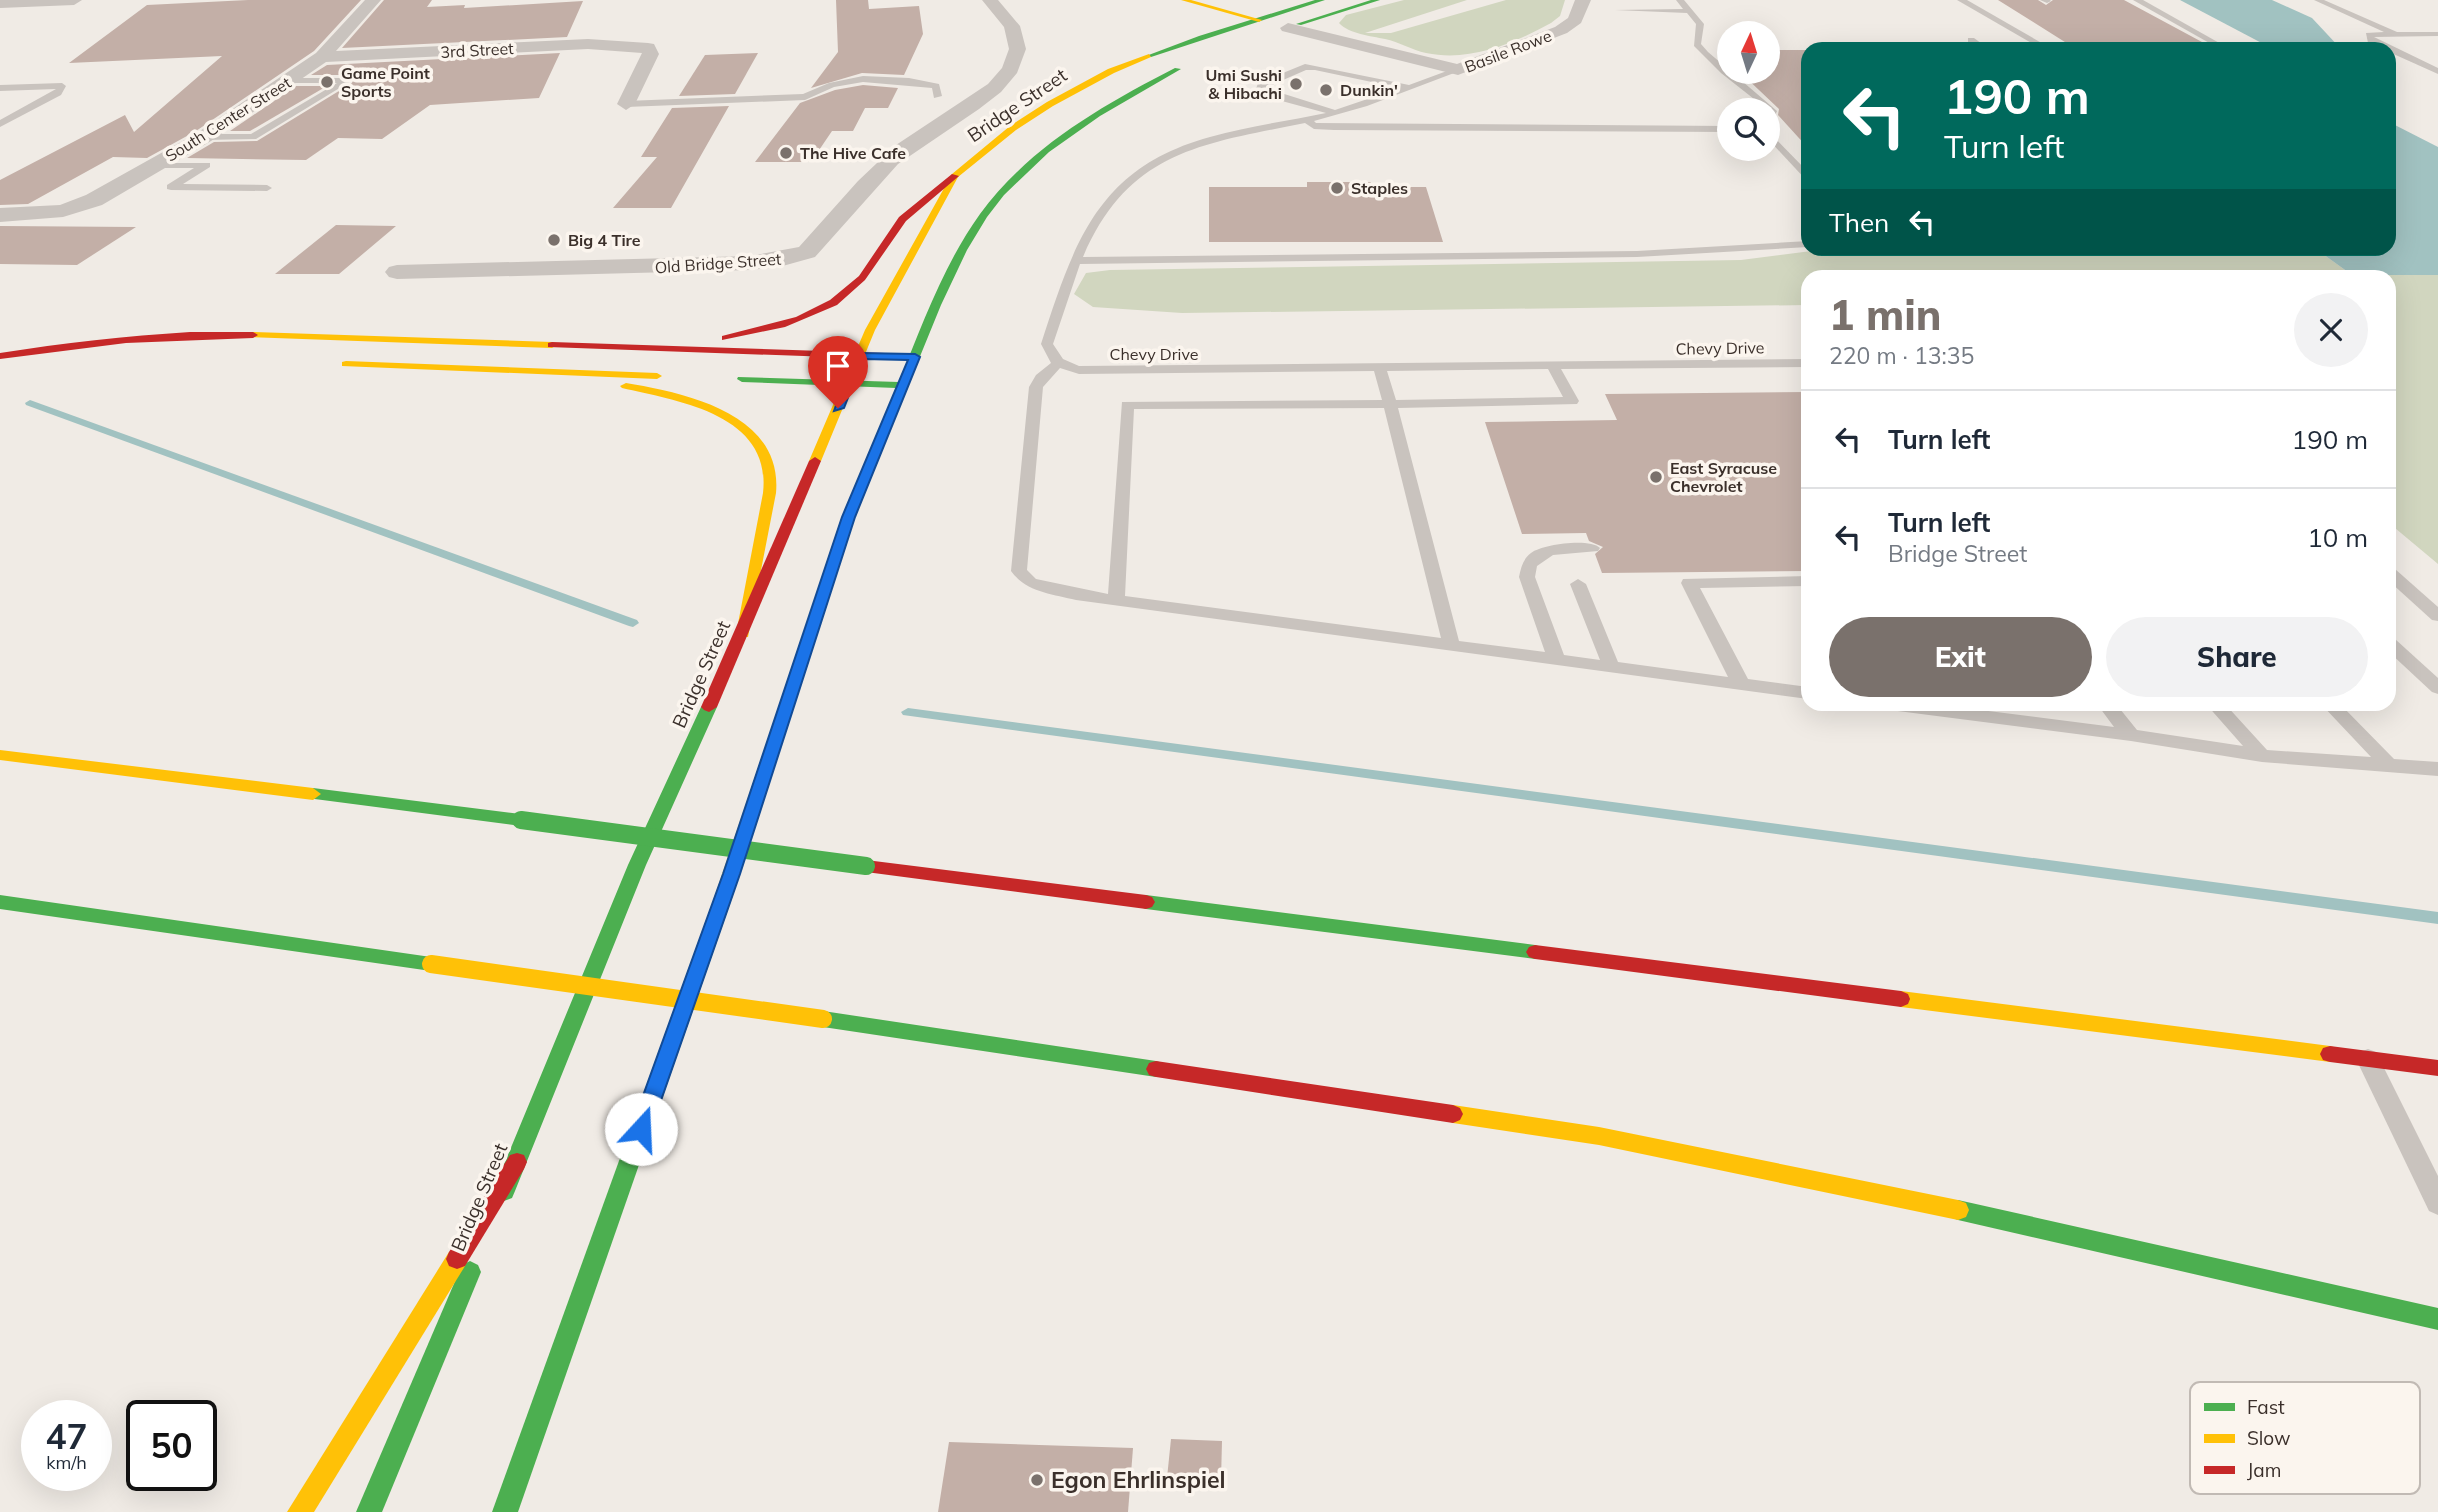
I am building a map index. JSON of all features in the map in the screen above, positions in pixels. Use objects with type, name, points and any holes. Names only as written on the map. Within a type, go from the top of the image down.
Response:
[{"type":"main road","points":[[1184,0],[1288,28]]},
{"type":"main road","name":"Bridge Street","points":[[369,1512],[517,1162],[637,865],[743,634],[859,356],[917,240],[955,176],[1013,128],[1098,78],[1200,37],[1322,0]]},
{"type":"main road","points":[[1260,37],[1377,0]]},
{"type":"main road","points":[[505,1512],[732,874],[848,517],[944,285],[977,227],[1018,177],[1077,126],[1104,108],[1192,62]]},
{"type":"main road","points":[[587,347],[706,343],[773,328],[822,310],[861,279],[889,235],[913,206],[955,176]]},
{"type":"main road","points":[[0,356],[69,345],[212,334],[915,357]]},
{"type":"main road","points":[[330,363],[669,377]]},
{"type":"main road","points":[[545,373],[677,394],[707,404],[745,431],[761,451],[770,482],[743,634]]},
{"type":"main road","points":[[724,378],[903,385]]},
{"type":"main road","points":[[0,755],[2438,1068]]},
{"type":"main road","points":[[0,902],[822,1019],[1599,1136],[1862,1188],[2438,1319]]},
{"type":"main road","points":[[300,1512],[517,1162]]},
{"type":"street","points":[[1,2],[74,0]]},
{"type":"street","name":"South Center Street","points":[[0,215],[63,211],[94,200],[156,165],[204,137],[322,57],[373,0]]},
{"type":"street","name":"Old Bridge Street","points":[[397,272],[584,271],[764,261],[793,258],[807,252],[902,150],[996,88],[1010,73],[1018,57],[1016,35],[1004,13],[990,0]]},
{"type":"street","name":"Basile Rowe","points":[[1458,70],[1561,30],[1575,20],[1583,0]]},
{"type":"street","points":[[1288,28],[1458,70]]},
{"type":"street","name":"3rd Street","points":[[322,57],[578,44],[648,48],[651,54],[626,104]]},
{"type":"lane","points":[[1645,0],[1615,0],[1617,14],[1689,11]]},
{"type":"lane","points":[[1673,0],[1680,0],[1700,24],[1697,44],[1713,64],[1757,98]]},
{"type":"lane","points":[[1961,0],[2036,42]]},
{"type":"lane","points":[[2137,0],[2213,42]]},
{"type":"lane","points":[[2318,0],[2396,34]]},
{"type":"lane","points":[[2373,42],[2369,35],[2438,34]]},
{"type":"lane","points":[[2396,52],[2438,71]]},
{"type":"lane","points":[[1336,112],[1267,94],[1260,89],[1261,85],[1315,66],[1410,88]]},
{"type":"lane","points":[[1458,70],[1336,112],[1203,142],[1158,161],[1131,179],[1112,199],[1075,261],[1047,344],[1058,364],[1041,378],[1036,387],[1019,571],[1030,583],[1076,595],[1801,692]]},
{"type":"lane","points":[[626,104],[804,97],[832,85],[863,79],[909,81],[936,86],[937,96]]},
{"type":"lane","points":[[204,137],[253,137],[347,81],[290,80]]},
{"type":"lane","points":[[0,88],[62,86],[58,93],[0,124]]},
{"type":"lane","points":[[1306,119],[1314,125],[1334,127],[1717,129]]},
{"type":"lane","points":[[1780,147],[1801,170]]},
{"type":"lane","points":[[156,165],[206,166],[172,187],[267,188]]},
{"type":"lane","points":[[1075,261],[1637,254],[1801,244]]},
{"type":"lane","name":"Chevy Drive","points":[[1058,364],[1079,370],[1801,363]]},
{"type":"lane","points":[[1116,601],[1127,405],[1572,401],[1553,366]]},
{"type":"lane","points":[[1380,368],[1452,647]]},
{"type":"lane","points":[[1557,661],[1527,577],[1527,566],[1536,555],[1551,549],[1592,548]]},
{"type":"lane","points":[[2396,579],[2438,616]]},
{"type":"lane","points":[[1741,684],[1689,583],[1801,586]]},
{"type":"lane","points":[[1578,584],[1612,668]]},
{"type":"lane","points":[[2396,649],[2438,688]]},
{"type":"lane","points":[[1995,711],[2262,756],[2438,769]]},
{"type":"lane","points":[[2112,711],[2131,735]]},
{"type":"lane","points":[[2221,711],[2262,756]]},
{"type":"lane","points":[[2337,711],[2387,764]]},
{"type":"lane","points":[[2368,1059],[2438,1203]]},
{"type":"green space","points":[[1404,0],[1467,0],[1365,33],[1391,33],[1506,0],[1565,0],[1560,16],[1537,31],[1491,49],[1459,55],[1421,52],[1390,40],[1354,32],[1339,23],[1346,15]]},
{"type":"green space","points":[[1801,252],[1801,256],[2326,256],[2345,270],[1801,270],[1801,305],[1182,313],[1093,307],[1074,294],[1086,273],[1110,270],[1741,260]]},
{"type":"green space","points":[[2396,275],[2438,275],[2438,564],[2396,529]]},
{"type":"water","points":[[2180,0],[2272,0],[2312,18],[2334,42],[2260,42]]},
{"type":"water","points":[[2396,126],[2438,147],[2438,275],[2396,275],[2396,270],[2345,270],[2326,256],[2396,256]]},
{"type":"building","points":[[248,0],[361,0],[314,51],[196,131],[147,158],[113,157],[28,204],[0,205],[0,180],[125,115],[134,132],[222,56],[69,63],[147,5]]},
{"type":"building","points":[[384,0],[432,0],[427,7],[465,5],[464,8],[583,1],[567,37],[342,48]]},
{"type":"building","points":[[836,0],[868,0],[869,9],[919,6],[923,34],[904,75],[862,73],[811,88],[838,52]]},
{"type":"building","points":[[1998,0],[2038,0],[2046,5],[2053,0],[2124,0],[2202,42],[2065,42]]},
{"type":"building","points":[[1780,50],[1801,50],[1801,140],[1780,117],[1780,98],[1767,98],[1753,84],[1780,84]]},
{"type":"building","points":[[560,53],[539,98],[430,105],[382,139],[338,138],[306,160],[187,158],[214,142],[257,141],[352,83],[353,79],[347,75],[311,75],[327,65]]},
{"type":"building","points":[[758,53],[735,94],[679,96],[705,55]]},
{"type":"building","points":[[863,85],[898,88],[888,108],[865,108],[853,131],[832,131],[811,162],[755,162],[800,103],[835,90]]},
{"type":"building","points":[[296,86],[327,86],[250,131],[230,131]]},
{"type":"building","points":[[729,106],[671,208],[613,208],[657,157],[641,157],[672,108]]},
{"type":"building","points":[[1307,182],[1371,182],[1372,187],[1426,187],[1443,242],[1209,242],[1209,187],[1307,187]]},
{"type":"building","points":[[336,225],[396,226],[339,274],[275,274]]},
{"type":"building","points":[[0,226],[136,227],[77,265],[0,264]]},
{"type":"building","name":"East Syracuse Chevrolet","points":[[1801,392],[1801,571],[1602,573],[1595,554],[1603,547],[1589,541],[1586,533],[1522,534],[1485,422],[1617,420],[1605,394]]},
{"type":"building","points":[[1171,1439],[1222,1441],[1221,1480],[1167,1478]]},
{"type":"building","name":"Egon Ehrlinspiel","points":[[949,1442],[1133,1448],[1128,1512],[938,1512]]},
{"type":"waterway","points":[[30,403],[633,623]]},
{"type":"waterway","points":[[908,712],[2438,918]]},
{"type":"traffic: fast","points":[[1149,56],[1322,0]]},
{"type":"traffic: fast","points":[[1299,24],[1377,0]]},
{"type":"traffic: fast","points":[[850,513],[944,286],[983,216],[1022,171],[1071,132],[1097,114],[1177,69]]},
{"type":"traffic: fast","points":[[742,379],[903,385]]},
{"type":"traffic: fast","points":[[504,1191],[637,865],[709,707]]},
{"type":"traffic: fast","points":[[313,794],[521,820]]},
{"type":"traffic: fast","points":[[521,820],[866,866]]},
{"type":"traffic: fast","points":[[505,1512],[722,901]]},
{"type":"traffic: fast","points":[[0,902],[431,964]]},
{"type":"traffic: fast","points":[[1146,902],[1535,952]]},
{"type":"traffic: fast","points":[[823,1019],[1156,1069]]},
{"type":"traffic: fast","points":[[1958,1210],[2438,1319]]},
{"type":"traffic: fast","points":[[369,1512],[470,1272]]},
{"type":"traffic: slow","points":[[1184,0],[1259,20]]},
{"type":"traffic: slow","points":[[815,461],[870,330],[955,176],[1013,128],[1050,104],[1111,71],[1149,56]]},
{"type":"traffic: slow","points":[[253,335],[552,345]]},
{"type":"traffic: slow","points":[[346,364],[657,376]]},
{"type":"traffic: slow","points":[[626,386],[671,395],[717,411],[737,423],[753,438],[765,457],[770,481],[769,493],[758,541],[743,634]]},
{"type":"traffic: slow","points":[[722,901],[850,513]]},
{"type":"traffic: slow","points":[[0,755],[313,794]]},
{"type":"traffic: slow","points":[[431,964],[823,1019]]},
{"type":"traffic: slow","points":[[1901,999],[2330,1054]]},
{"type":"traffic: slow","points":[[1453,1114],[1599,1136],[1958,1210]]},
{"type":"traffic: slow","points":[[300,1512],[457,1259]]},
{"type":"traffic: jam","points":[[726,338],[799,319],[849,291],[862,278],[902,219],[927,196],[955,176]]},
{"type":"traffic: jam","points":[[0,356],[126,340],[253,335]]},
{"type":"traffic: jam","points":[[552,345],[915,357]]},
{"type":"traffic: jam","points":[[709,707],[815,461]]},
{"type":"traffic: jam","points":[[866,866],[1146,902]]},
{"type":"traffic: jam","points":[[1535,952],[1901,999]]},
{"type":"traffic: jam","points":[[2330,1054],[2438,1068]]},
{"type":"traffic: jam","points":[[1156,1069],[1453,1114]]},
{"type":"traffic: jam","points":[[457,1259],[517,1162]]},
{"type":"place","name":"Game Point Sports","points":[[327,82]]},
{"type":"place","name":"Umi Sushi & Hibachi","points":[[1296,84]]},
{"type":"place","name":"Dunkin'","points":[[1326,90]]},
{"type":"place","name":"The Hive Cafe","points":[[786,153]]},
{"type":"place","name":"Staples","points":[[1337,188]]},
{"type":"place","name":"Big 4 Tire","points":[[554,240]]},
{"type":"place","name":"East Syracuse Chevrolet","points":[[1656,477]]},
{"type":"place","name":"Egon Ehrlinspiel","points":[[1037,1480]]},
{"type":"route","points":[[641,1129],[732,874],[848,517],[915,357],[859,356],[838,408]]}]
